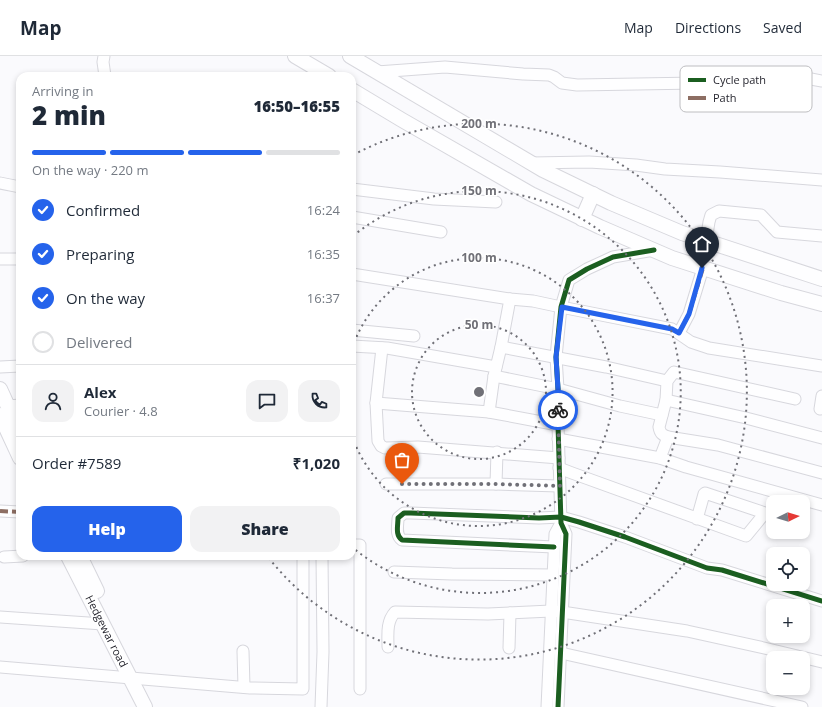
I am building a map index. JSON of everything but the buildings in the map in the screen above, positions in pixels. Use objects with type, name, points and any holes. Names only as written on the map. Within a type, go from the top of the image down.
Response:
[{"type":"main road","points":[[295,56],[321,72]]},
{"type":"main road","points":[[350,56],[543,170],[611,203],[682,233],[822,279]]},
{"type":"main road","points":[[356,92],[531,194],[582,219],[672,258],[781,293],[822,304]]},
{"type":"main road","points":[[582,219],[593,194]]},
{"type":"main road","points":[[0,389],[16,424]]},
{"type":"main road","points":[[9,409],[16,440]]},
{"type":"main road","name":"Hedgewar road","points":[[70,560],[103,624],[136,679],[155,707]]},
{"type":"main road","name":"Hedgewar road","points":[[82,560],[136,679],[145,707]]},
{"type":"street","points":[[104,56],[104,72]]},
{"type":"street","points":[[377,72],[445,67],[549,75],[562,82],[577,85],[680,83]]},
{"type":"street","points":[[812,79],[822,81]]},
{"type":"street","points":[[532,163],[589,162],[822,180]]},
{"type":"street","points":[[0,184],[16,186]]},
{"type":"street","points":[[356,189],[434,199],[496,202]]},
{"type":"street","points":[[706,241],[711,215],[719,211],[761,215],[777,232],[822,236]]},
{"type":"street","points":[[356,218],[441,232]]},
{"type":"street","points":[[547,707],[556,611],[566,534],[561,520],[556,357],[562,307],[569,280],[587,268],[613,257],[654,250]]},
{"type":"street","points":[[0,259],[16,259]]},
{"type":"street","points":[[679,333],[689,314],[702,268]]},
{"type":"street","points":[[356,275],[510,299],[533,301],[672,329],[691,342],[709,348],[822,366]]},
{"type":"street","points":[[489,412],[495,371],[510,299]]},
{"type":"street","points":[[356,330],[414,336]]},
{"type":"street","points":[[356,346],[382,348],[495,371],[620,406],[662,415]]},
{"type":"street","points":[[501,347],[606,367],[667,381]]},
{"type":"street","points":[[382,348],[376,403],[378,441],[381,446],[385,448],[418,447],[498,452],[559,463],[697,519],[746,536],[765,512],[706,493],[704,494],[697,519]]},
{"type":"street","points":[[0,367],[16,366]]},
{"type":"street","points":[[794,399],[674,372],[667,381],[666,400],[659,427],[663,435],[668,437],[718,445],[822,472]]},
{"type":"street","points":[[820,409],[822,396]]},
{"type":"street","points":[[666,400],[746,418],[822,438]]},
{"type":"street","points":[[376,403],[489,412],[558,425]]},
{"type":"street","points":[[660,458],[668,437]]},
{"type":"street","points":[[558,439],[660,458],[822,505]]},
{"type":"street","points":[[496,484],[498,452]]},
{"type":"street","points":[[386,484],[496,484],[560,486]]},
{"type":"street","points":[[0,510],[16,512]]},
{"type":"street","points":[[554,547],[402,540],[398,533],[398,518],[404,514],[411,513],[539,518],[579,522],[625,537],[707,568],[722,570],[822,601]]},
{"type":"street","points":[[558,707],[561,653],[553,575],[555,534],[561,520]]},
{"type":"street","points":[[356,545],[360,545],[360,689]]},
{"type":"street","points":[[4,557],[16,556]]},
{"type":"street","points":[[0,667],[244,687],[303,689],[303,560]]},
{"type":"street","points":[[321,707],[323,652],[322,560]]},
{"type":"street","points":[[394,572],[553,575]]},
{"type":"street","points":[[388,647],[388,624],[395,612],[488,614],[556,611],[687,631],[822,662]]},
{"type":"street","points":[[509,648],[510,613]]},
{"type":"street","points":[[0,617],[103,624]]},
{"type":"street","points":[[243,651],[244,687]]},
{"type":"street","points":[[561,653],[802,707]]},
{"type":"marked path","points":[[679,333],[689,314],[703,268]]},
{"type":"marked path","points":[[0,511],[16,512]]},
{"type":"cycle path","points":[[558,707],[566,534],[561,523],[556,357],[561,307],[569,280],[587,269],[613,257],[654,250]]},
{"type":"cycle path","points":[[554,547],[402,540],[398,536],[398,518],[404,513],[539,518],[561,517],[625,537],[707,568],[722,570],[822,601]]},
{"type":"way so far","points":[[402,484],[560,486],[558,410]]},
{"type":"route","points":[[558,410],[556,357],[562,307],[672,329],[679,333],[689,314],[702,268]]}]
